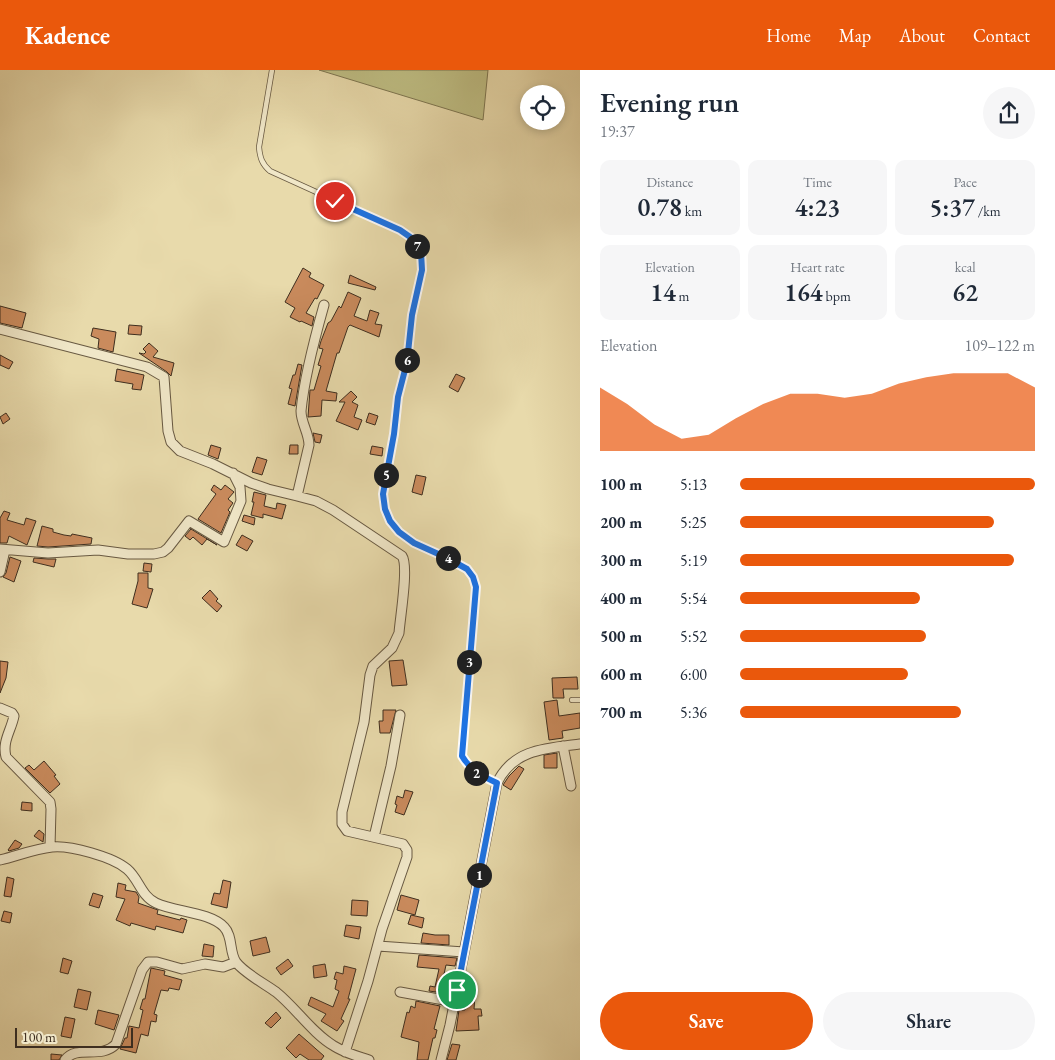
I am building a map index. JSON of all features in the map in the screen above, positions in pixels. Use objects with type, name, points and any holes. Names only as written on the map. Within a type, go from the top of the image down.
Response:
[{"type":"street","points":[[298,496],[309,445],[309,437],[301,414],[324,305]]},
{"type":"street","points":[[0,329],[138,365],[160,374],[165,380],[168,431],[171,442],[180,451],[232,472],[251,483],[316,501],[333,510],[402,556],[405,560],[399,633],[392,648],[373,666],[370,675],[364,722],[342,812],[342,824],[344,829],[403,844],[407,850],[405,865],[345,1052]]},
{"type":"street","points":[[0,572],[2,549],[48,553],[98,550],[128,554],[163,552],[189,521],[224,542],[241,500],[240,487],[232,472]]},
{"type":"street","points":[[0,708],[12,713],[14,716],[4,745],[6,757],[50,802],[50,847]]},
{"type":"street","points":[[374,837],[391,766],[400,714]]},
{"type":"street","points":[[441,1060],[455,1002],[497,783],[506,768],[519,758],[535,751],[580,744]]},
{"type":"street","points":[[563,746],[571,786]]},
{"type":"street","points":[[0,860],[50,847],[61,847],[84,851],[117,863],[127,869],[142,892],[154,902],[216,921],[226,931],[236,962],[289,1004],[325,1040],[345,1052],[370,1060]]},
{"type":"street","points":[[378,946],[464,952]]},
{"type":"street","points":[[65,1060],[71,1054],[100,1053],[111,1050],[120,1035],[142,970],[148,962],[157,962],[182,969],[205,964],[223,967],[236,962]]},
{"type":"street","points":[[400,992],[455,1002]]},
{"type":"lane","points":[[272,70],[259,147],[263,165],[270,171],[400,230],[413,239],[421,252],[422,270],[412,315],[407,362],[398,397],[394,434],[383,494],[385,509],[390,521],[399,532],[414,543],[467,569],[473,577],[476,587],[462,756],[468,766],[478,774],[497,783]]},
{"type":"lane","points":[[572,700],[580,700]]},
{"type":"shaded area","points":[[319,70],[488,70],[483,120]]},
{"type":"building","points":[[303,268],[311,273],[309,277],[324,285],[317,299],[315,298],[306,313],[314,317],[312,326],[290,317],[295,308],[285,302]]},
{"type":"building","points":[[350,275],[376,287],[375,290],[348,283]]},
{"type":"building","points":[[348,292],[361,298],[354,316],[367,321],[370,310],[379,313],[375,324],[382,325],[379,337],[350,325],[348,327],[339,353],[337,353],[326,391],[337,393],[336,401],[322,400],[321,416],[308,417],[310,390],[314,390],[321,366],[318,365],[323,349],[319,348],[321,341],[328,323],[339,306],[341,308]]},
{"type":"building","points":[[0,306],[26,313],[22,328],[0,323]]},
{"type":"building","points":[[129,325],[142,326],[141,335],[128,334]]},
{"type":"building","points":[[93,328],[116,332],[113,352],[98,348],[99,339],[91,336]]},
{"type":"building","points":[[149,343],[158,351],[153,357],[174,363],[171,376],[139,353],[144,354],[146,352],[143,349]]},
{"type":"building","points":[[0,355],[13,362],[9,369],[0,365]]},
{"type":"building","points":[[298,364],[302,365],[295,406],[288,404],[292,389],[289,388]]},
{"type":"building","points":[[117,369],[144,375],[141,390],[132,389],[133,384],[115,381]]},
{"type":"building","points":[[456,374],[465,378],[458,392],[449,387]]},
{"type":"building","points":[[351,391],[357,397],[352,402],[358,405],[354,417],[362,420],[358,430],[336,421],[345,402],[339,402]]},
{"type":"building","points":[[6,413],[10,419],[3,424],[0,417]]},
{"type":"building","points":[[369,413],[378,416],[375,425],[366,422]]},
{"type":"building","points":[[313,433],[322,435],[320,443],[315,442]]},
{"type":"building","points":[[211,445],[221,448],[218,459],[208,455]]},
{"type":"building","points":[[290,445],[298,445],[298,454],[289,454]]},
{"type":"building","points":[[372,446],[383,448],[382,456],[370,454]]},
{"type":"building","points":[[257,457],[267,460],[262,475],[252,472]]},
{"type":"building","points":[[416,475],[426,477],[422,495],[412,492]]},
{"type":"building","points":[[214,485],[221,490],[225,485],[234,492],[228,499],[233,503],[228,510],[230,512],[221,533],[198,519],[216,494],[211,490]]},
{"type":"building","points":[[254,492],[266,495],[264,506],[276,509],[277,503],[286,505],[282,519],[263,514],[263,518],[251,515]]},
{"type":"building","points":[[4,511],[10,513],[7,520],[24,525],[26,518],[36,521],[27,545],[9,536],[7,543],[0,543],[0,518]]},
{"type":"building","points":[[244,515],[255,518],[254,525],[242,521]]},
{"type":"building","points":[[42,526],[64,535],[71,536],[72,534],[92,538],[91,544],[37,546]]},
{"type":"building","points":[[191,529],[217,545],[207,539],[202,545],[193,537],[190,540],[185,536]]},
{"type":"building","points":[[242,535],[253,541],[247,551],[236,545]]},
{"type":"building","points":[[10,557],[21,561],[14,582],[3,577],[6,573]]},
{"type":"building","points":[[34,558],[56,559],[54,567],[33,562]]},
{"type":"building","points":[[144,563],[152,564],[151,572],[143,571]]},
{"type":"building","points":[[138,573],[148,573],[148,588],[153,589],[147,608],[132,604],[138,581]]},
{"type":"building","points":[[210,590],[218,599],[216,601],[222,606],[217,612],[202,598]]},
{"type":"building","points":[[403,660],[407,685],[392,686],[389,661]]},
{"type":"building","points":[[0,661],[8,662],[6,678],[0,693]]},
{"type":"building","points":[[577,677],[578,689],[563,689],[564,698],[553,698],[552,678]]},
{"type":"building","points":[[557,700],[559,716],[580,713],[580,728],[562,731],[563,738],[549,740],[544,702]]},
{"type":"building","points":[[383,710],[396,710],[390,733],[380,733],[379,721],[383,721]]},
{"type":"building","points":[[557,753],[557,768],[544,768],[544,755]]},
{"type":"building","points":[[44,761],[56,775],[54,776],[60,784],[50,793],[25,768],[29,765],[34,770]]},
{"type":"building","points":[[519,766],[524,769],[511,790],[503,785]]},
{"type":"building","points":[[405,790],[413,792],[404,815],[395,812],[397,805],[395,804],[397,796],[403,798]]},
{"type":"building","points":[[22,802],[32,803],[32,811],[21,810]]},
{"type":"building","points":[[39,830],[44,834],[43,842],[34,836]]},
{"type":"building","points":[[15,840],[22,844],[19,848],[9,851],[8,850]]},
{"type":"building","points":[[7,877],[14,879],[11,897],[4,896]]},
{"type":"building","points":[[223,880],[231,882],[227,908],[211,904],[214,893],[220,894]]},
{"type":"building","points":[[118,883],[126,885],[125,890],[136,892],[139,897],[138,903],[158,910],[157,914],[187,920],[183,933],[156,926],[155,930],[131,923],[130,926],[116,920],[125,899],[116,897]]},
{"type":"building","points":[[93,893],[103,896],[99,908],[89,905]]},
{"type":"building","points":[[401,895],[419,900],[415,915],[397,910]]},
{"type":"building","points":[[352,900],[368,901],[367,916],[351,915]]},
{"type":"building","points":[[4,911],[12,913],[10,923],[1,921]]},
{"type":"building","points":[[411,915],[424,918],[422,928],[408,924]]},
{"type":"building","points":[[346,925],[361,927],[359,939],[344,936]]},
{"type":"building","points":[[423,933],[449,935],[449,945],[421,943]]},
{"type":"building","points":[[266,937],[270,952],[253,956],[250,941]]},
{"type":"building","points":[[204,944],[214,946],[213,957],[202,956]]},
{"type":"building","points":[[419,955],[457,958],[455,966],[446,965],[441,988],[444,989],[443,993],[429,991],[430,986],[435,987],[439,969],[417,967]]},
{"type":"building","points":[[63,958],[72,961],[68,974],[60,972]]},
{"type":"building","points":[[288,959],[293,966],[281,975],[276,968]]},
{"type":"building","points":[[325,964],[327,976],[314,978],[313,966]]},
{"type":"building","points":[[344,966],[356,969],[348,999],[350,999],[341,1019],[344,1021],[337,1031],[321,1021],[326,1014],[308,1005],[311,997],[333,1007],[339,991],[335,989],[337,980],[334,979],[336,972],[343,974]]},
{"type":"building","points":[[151,968],[165,971],[164,975],[182,980],[179,990],[169,988],[168,991],[161,990],[154,1014],[157,1015],[156,1022],[151,1021],[148,1036],[141,1034],[136,1053],[120,1049],[125,1038],[127,1038],[129,1026],[139,1028],[143,1010],[140,1009],[143,999],[145,999]]},
{"type":"building","points":[[78,989],[91,992],[87,1010],[74,1007]]},
{"type":"building","points":[[466,995],[475,996],[474,1009],[481,1009],[482,1016],[478,1016],[479,1030],[456,1031],[459,1010],[465,1010]]},
{"type":"building","points":[[416,1001],[440,1006],[434,1029],[437,1030],[435,1038],[433,1038],[428,1060],[417,1060],[419,1042],[401,1037],[407,1012],[409,1013],[411,1006],[415,1008]]},
{"type":"building","points":[[98,1010],[119,1015],[114,1030],[95,1024]]},
{"type":"building","points":[[276,1012],[281,1018],[271,1028],[265,1023]]},
{"type":"building","points":[[65,1017],[75,1019],[71,1038],[61,1036]]},
{"type":"building","points":[[299,1034],[324,1056],[321,1060],[309,1060],[300,1054],[296,1058],[286,1048]]},
{"type":"building","points":[[452,1044],[460,1045],[456,1060],[447,1060]]},
{"type":"building","points":[[51,1054],[62,1055],[59,1060],[51,1060]]},
{"type":"route","points":[[335,201],[400,230],[413,239],[421,252],[422,270],[412,315],[407,362],[398,397],[394,434],[383,494],[385,509],[390,521],[399,532],[414,543],[467,569],[473,577],[476,587],[462,756],[468,766],[478,774],[497,783],[457,990]]}]
